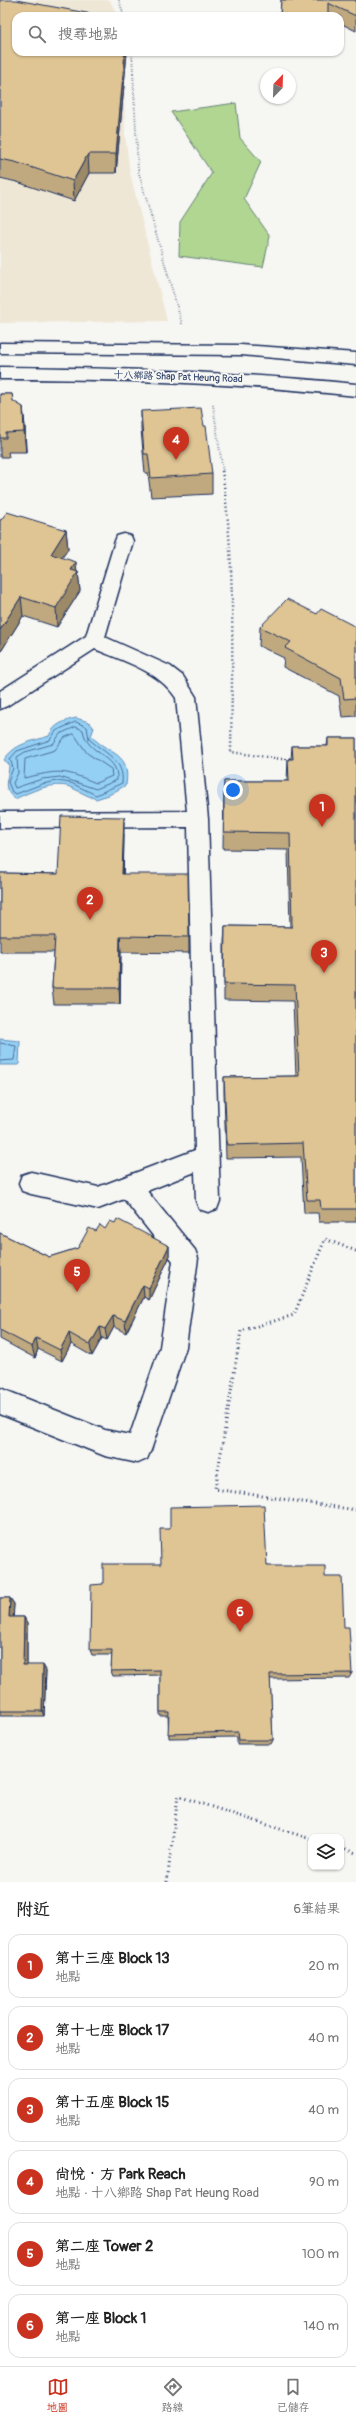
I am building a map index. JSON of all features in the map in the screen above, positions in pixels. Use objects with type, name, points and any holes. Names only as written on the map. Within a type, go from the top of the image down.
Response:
[{"type":"main road","points":[[0,348],[241,350],[356,359]]},
{"type":"main road","name":"十八鄉路 Shap Pat Heung Road","points":[[0,373],[200,377],[302,384],[356,390]]},
{"type":"main road","points":[[0,701],[94,640],[124,541]]},
{"type":"main road","points":[[94,640],[163,671],[176,681],[186,697],[198,820],[208,1201]]},
{"type":"main road","points":[[0,820],[198,820]]},
{"type":"main road","points":[[31,1183],[98,1198],[206,1157]]},
{"type":"main road","points":[[0,1401],[105,1443],[138,1450],[173,1347],[186,1258],[128,1186]]},
{"type":"path","points":[[119,0],[123,12]]},
{"type":"path","points":[[132,56],[138,170],[183,331]]},
{"type":"path","points":[[212,402],[229,518],[233,583],[232,752],[280,759],[296,757]]},
{"type":"path","points":[[356,1251],[325,1239],[294,1315],[242,1331],[215,1489],[356,1510]]},
{"type":"path","points":[[166,1882],[178,1796],[308,1838]]},
{"type":"path","points":[[344,1849],[356,1853]]},
{"type":"shaded area","points":[[0,0],[110,0],[115,12],[12,12],[12,56],[127,56],[124,89],[125,134],[130,173],[167,321],[0,323]]},
{"type":"green space","points":[[236,103],[240,138],[261,162],[244,199],[270,236],[263,267],[179,256],[180,222],[212,173],[171,112]]},
{"type":"water","points":[[76,718],[89,722],[94,728],[91,736],[122,760],[127,774],[126,785],[109,795],[96,799],[70,787],[56,785],[42,788],[15,799],[10,795],[6,783],[9,764],[4,760],[8,754],[24,744],[49,736],[57,726]]},
{"type":"water","points":[[0,1039],[20,1041],[19,1065],[0,1065]]},
{"type":"building","points":[[0,0],[16,0],[81,12],[12,12],[12,56],[125,56],[116,154],[88,154],[73,181],[15,162],[0,159]]},
{"type":"building","points":[[281,0],[356,0],[356,16],[328,3],[328,12],[280,12]]},
{"type":"building","points":[[0,394],[12,394],[13,401],[23,407],[24,432],[6,433],[6,438],[0,438]]},
{"type":"building","points":[[201,408],[204,426],[206,426],[212,474],[151,478],[148,454],[144,454],[141,411]]},
{"type":"building","points":[[7,512],[66,530],[51,554],[76,562],[71,570],[78,572],[56,608],[21,597],[0,630],[0,520]]},
{"type":"building","points":[[287,599],[317,614],[321,609],[356,627],[356,698],[344,699],[341,678],[285,648],[291,642],[260,627]]},
{"type":"building","points":[[328,738],[356,738],[356,1209],[321,1209],[320,1200],[307,1200],[303,1143],[227,1145],[224,1077],[299,1076],[295,985],[224,984],[225,926],[292,927],[290,833],[224,832],[224,781],[289,781],[288,759],[293,759],[292,746],[328,746]]},
{"type":"building","points":[[61,816],[124,817],[122,874],[188,874],[189,937],[120,936],[119,988],[52,988],[55,936],[0,936],[0,873],[58,874]]},
{"type":"building","points":[[117,1219],[169,1246],[149,1288],[143,1285],[125,1321],[113,1316],[105,1329],[100,1327],[90,1345],[69,1333],[60,1350],[36,1338],[32,1347],[0,1330],[0,1233],[49,1257],[78,1248],[89,1228],[96,1231],[100,1225],[105,1229],[110,1221],[115,1223]]},
{"type":"building","points":[[264,1505],[267,1566],[325,1566],[325,1577],[342,1577],[344,1627],[349,1627],[352,1673],[270,1674],[273,1740],[239,1740],[238,1732],[168,1734],[169,1712],[160,1712],[160,1670],[111,1671],[112,1650],[90,1650],[91,1585],[103,1584],[103,1564],[161,1564],[160,1529],[170,1529],[170,1507]]},
{"type":"building","points":[[0,1598],[10,1598],[9,1617],[24,1617],[23,1665],[43,1665],[42,1711],[0,1711]]},
{"type":"place","name":"尚悦‧方 Park Reach","points":[[176,460]]},
{"type":"place","name":"第十三座 Block 13","points":[[322,827]]},
{"type":"place","name":"第十七座 Block 17","points":[[90,920]]},
{"type":"place","name":"第十五座 Block 15","points":[[324,973]]},
{"type":"place","name":"第二座 Tower 2","points":[[77,1292]]},
{"type":"place","name":"第一座 Block 1","points":[[240,1632]]}]
